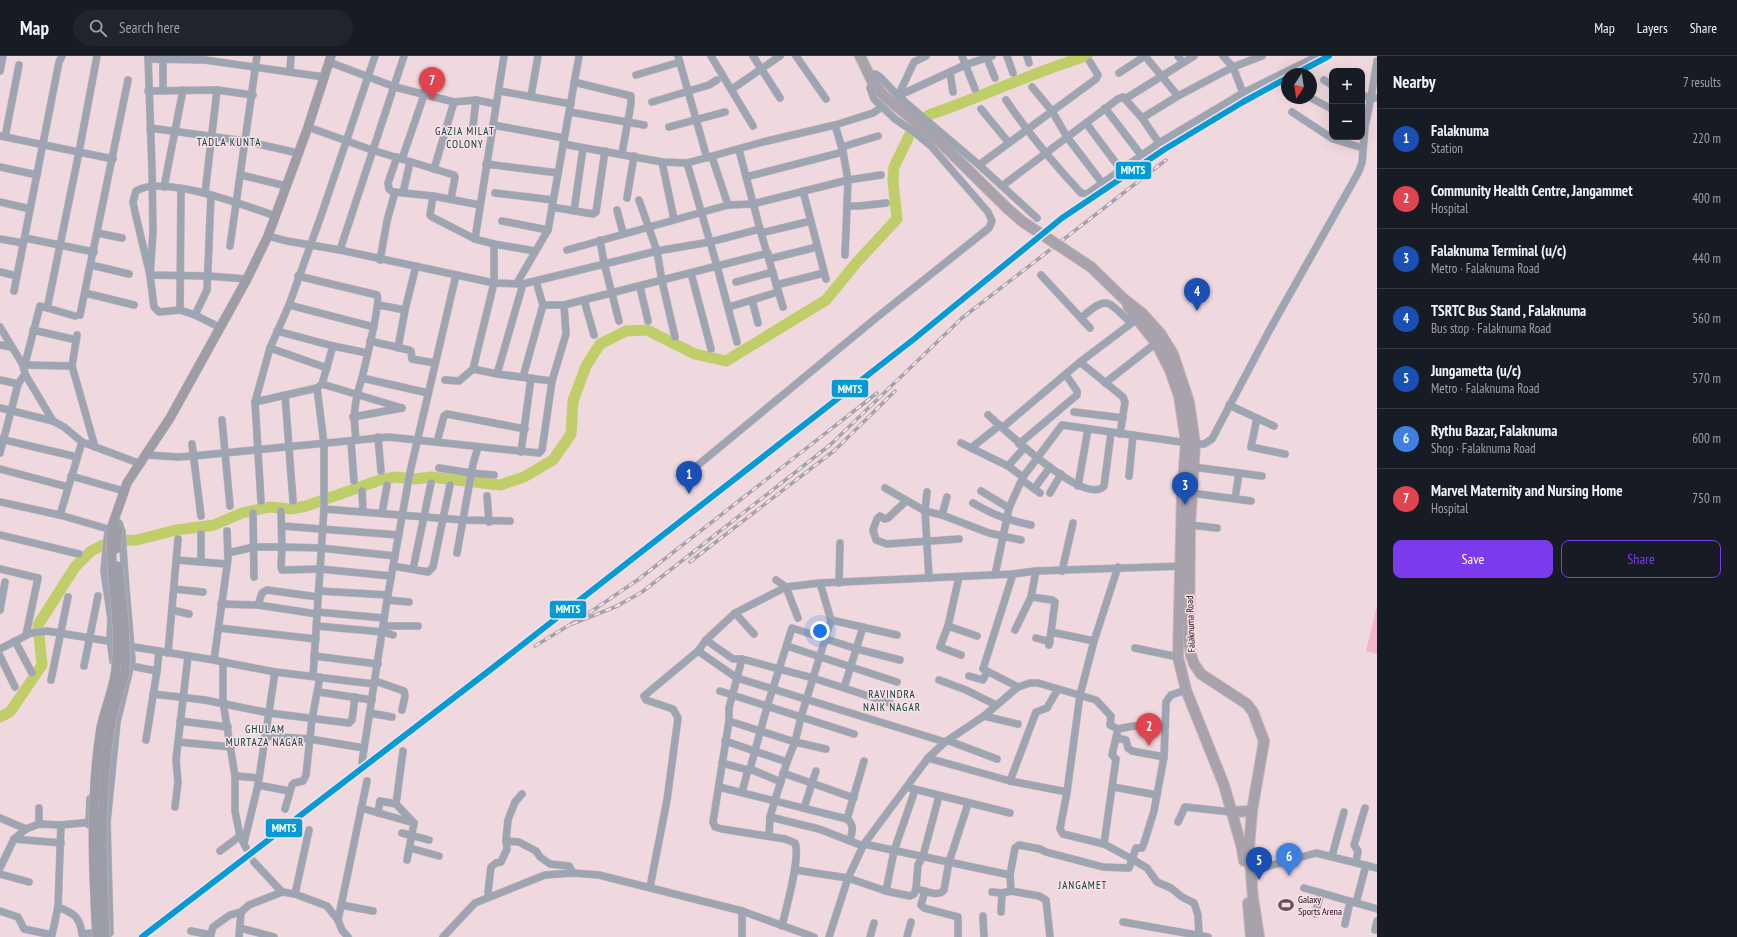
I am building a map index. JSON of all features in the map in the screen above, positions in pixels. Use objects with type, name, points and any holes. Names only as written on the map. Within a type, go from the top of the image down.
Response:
[{"type":"highway","name":"Falaknuma Road","points":[[860,56],[870,77],[884,96],[942,144],[1008,210],[1023,222],[1092,267],[1124,300],[1142,313],[1160,333],[1173,354],[1178,379],[1179,396],[1190,443],[1193,467],[1186,566],[1178,618],[1178,657],[1186,690],[1224,785],[1242,848],[1252,937]]},
{"type":"highway","name":"Falaknuma Road","points":[[1124,300],[1134,321],[1156,342],[1170,370],[1178,379]]},
{"type":"highway","name":"Falaknuma Road","points":[[1190,443],[1182,496],[1189,641],[1191,655],[1194,664],[1201,674],[1247,704],[1254,712],[1264,742],[1252,811],[1249,848],[1253,898],[1259,937]]},
{"type":"highway","points":[[1231,812],[1252,811]]},
{"type":"main road","points":[[95,935],[93,808],[102,726],[112,695],[116,669],[118,639],[111,553],[114,528],[127,484],[170,418],[219,327],[247,279],[268,236],[308,127],[330,59]]},
{"type":"main road","points":[[108,936],[102,878],[102,808],[110,728],[125,673],[126,664],[126,632],[114,528],[132,485],[132,478]]},
{"type":"street","points":[[0,71],[3,56]]},
{"type":"street","points":[[48,304],[80,152],[97,56]]},
{"type":"street","points":[[230,246],[253,95],[257,56]]},
{"type":"street","points":[[290,71],[291,56]]},
{"type":"street","points":[[261,501],[255,402],[270,348],[289,305],[375,56]]},
{"type":"street","points":[[340,250],[404,56]]},
{"type":"street","points":[[475,239],[496,104],[500,91],[504,56]]},
{"type":"street","points":[[531,96],[538,56]]},
{"type":"street","points":[[498,374],[520,284],[548,230],[571,108],[579,56]]},
{"type":"street","points":[[711,56],[753,126]]},
{"type":"street","points":[[754,56],[780,98]]},
{"type":"street","points":[[732,89],[780,56]]},
{"type":"street","points":[[796,56],[826,99]]},
{"type":"street","points":[[898,96],[914,62],[926,56]]},
{"type":"street","points":[[962,56],[975,89]]},
{"type":"street","points":[[1007,56],[1013,73]]},
{"type":"street","points":[[1119,73],[1145,56],[1178,96]]},
{"type":"street","points":[[1178,56],[1183,63]]},
{"type":"street","points":[[1002,186],[1119,98],[1126,99],[1194,56]]},
{"type":"street","points":[[1223,56],[1233,67],[1242,93]]},
{"type":"street","points":[[1142,118],[1178,96],[1233,67],[1262,56]]},
{"type":"street","points":[[1006,100],[1026,129],[1046,153],[1081,193],[1087,194],[1159,143],[1242,93],[1318,56]]},
{"type":"street","points":[[898,96],[965,65],[989,57],[995,78]]},
{"type":"street","points":[[14,291],[44,145],[59,58]]},
{"type":"street","points":[[150,275],[153,232],[148,58],[204,58],[256,68],[290,71],[324,77]]},
{"type":"street","points":[[163,58],[163,91]]},
{"type":"street","points":[[330,59],[394,87],[454,102],[476,100],[496,104]]},
{"type":"street","points":[[636,75],[679,59],[697,119],[728,205]]},
{"type":"street","points":[[1365,122],[1374,98],[1377,60]]},
{"type":"street","points":[[979,165],[1096,79],[1098,75],[1090,62]]},
{"type":"street","points":[[19,65],[2,137],[113,159]]},
{"type":"street","points":[[950,72],[953,92]]},
{"type":"street","points":[[428,73],[424,95],[400,158],[388,183],[389,189],[394,193],[403,192],[433,196],[480,205]]},
{"type":"street","points":[[698,465],[876,318],[989,228],[992,221],[988,212],[931,146],[874,99],[871,92],[870,77],[875,74],[880,77],[898,96],[979,165],[1036,218]]},
{"type":"street","points":[[53,421],[25,374],[24,365],[40,306],[77,316],[85,293],[94,252],[128,80]]},
{"type":"street","points":[[652,102],[709,85],[717,80]]},
{"type":"street","points":[[1324,80],[1329,83]]},
{"type":"street","points":[[574,82],[631,96],[622,153]]},
{"type":"street","points":[[1032,87],[1052,111],[1067,137],[1103,184]]},
{"type":"street","points":[[164,187],[183,90]]},
{"type":"street","points":[[148,91],[217,90],[253,95]]},
{"type":"street","points":[[195,315],[205,297],[208,276],[208,194],[211,136],[217,90]]},
{"type":"street","points":[[500,91],[531,96],[571,108],[644,125]]},
{"type":"street","points":[[1126,99],[1142,118],[1159,143]]},
{"type":"street","points":[[473,126],[476,100]]},
{"type":"street","points":[[1317,101],[1329,107]]},
{"type":"street","points":[[434,169],[454,102]]},
{"type":"street","points":[[493,125],[564,141],[583,148],[622,153],[662,162],[687,163],[835,124],[873,113],[882,107]]},
{"type":"street","points":[[1105,108],[1141,155]]},
{"type":"street","points":[[981,109],[1009,143]]},
{"type":"street","points":[[669,127],[725,112]]},
{"type":"street","points":[[1292,112],[1333,139],[1363,148]]},
{"type":"street","points":[[1086,123],[1121,170]]},
{"type":"street","points":[[835,124],[848,180],[845,255]]},
{"type":"street","points":[[308,127],[372,150],[455,176],[451,199]]},
{"type":"street","points":[[150,128],[245,141],[298,154]]},
{"type":"street","points":[[746,177],[842,149],[878,136]]},
{"type":"street","points":[[995,575],[1009,508],[1023,478],[1062,426],[1190,443],[1204,444],[1212,439],[1269,331],[1358,173],[1362,163],[1363,140]]},
{"type":"street","points":[[574,211],[583,148]]},
{"type":"street","points":[[739,150],[752,204],[783,307]]},
{"type":"street","points":[[495,193],[553,204],[574,211],[593,214],[596,212],[605,151]]},
{"type":"street","points":[[627,198],[634,156]]},
{"type":"street","points":[[403,192],[410,162]]},
{"type":"street","points":[[662,162],[674,219]]},
{"type":"street","points":[[687,163],[700,212],[729,307],[737,342]]},
{"type":"street","points":[[486,164],[558,173]]},
{"type":"street","points":[[0,167],[37,175]]},
{"type":"street","points":[[241,175],[286,186]]},
{"type":"street","points":[[567,250],[623,233],[728,205],[752,204],[848,180],[881,175]]},
{"type":"street","points":[[219,327],[195,315],[180,310],[164,312],[156,310],[152,294],[150,275],[133,202],[136,191],[152,186],[181,189],[208,194],[276,216]]},
{"type":"street","points":[[180,310],[181,189]]},
{"type":"street","points":[[729,307],[752,300],[777,289],[825,276],[803,191]]},
{"type":"street","points":[[380,260],[394,193]]},
{"type":"street","points":[[433,196],[430,215],[432,217],[475,239],[494,244],[536,251]]},
{"type":"street","points":[[639,200],[657,251],[675,338]]},
{"type":"street","points":[[0,202],[30,209]]},
{"type":"street","points":[[847,206],[886,203]]},
{"type":"street","points":[[617,210],[623,233]]},
{"type":"street","points":[[268,236],[287,241],[340,250],[380,260],[416,266],[456,276],[494,283],[520,284],[536,282],[604,263],[657,251],[710,242],[811,220]]},
{"type":"street","points":[[502,221],[548,230]]},
{"type":"street","points":[[98,233],[122,238]]},
{"type":"street","points":[[0,239],[24,240],[94,252]]},
{"type":"street","points":[[600,240],[611,293],[619,321]]},
{"type":"street","points":[[445,380],[460,381],[473,369],[494,283],[494,244]]},
{"type":"street","points":[[543,305],[564,305],[640,287],[717,266],[817,247]]},
{"type":"street","points":[[91,265],[129,274]]},
{"type":"street","points":[[398,348],[405,310],[416,266]]},
{"type":"street","points":[[0,272],[17,276]]},
{"type":"street","points":[[736,282],[773,272]]},
{"type":"street","points":[[691,273],[711,349]]},
{"type":"street","points":[[150,275],[208,276],[247,279]]},
{"type":"street","points":[[1041,275],[1090,328]]},
{"type":"street","points":[[298,276],[377,295],[379,297],[379,306],[353,416],[354,481]]},
{"type":"street","points":[[362,762],[387,598],[410,472],[434,363],[456,276]]},
{"type":"street","points":[[523,377],[543,305],[536,282]]},
{"type":"street","points":[[640,287],[648,321]]},
{"type":"street","points":[[85,293],[134,305]]},
{"type":"street","points":[[584,300],[594,335]]},
{"type":"street","points":[[752,300],[758,323]]},
{"type":"street","points":[[971,448],[1134,321],[1108,303],[1102,302],[1094,306],[1081,318]]},
{"type":"street","points":[[289,305],[374,327]]},
{"type":"street","points":[[147,455],[178,457],[194,456],[378,438],[398,438],[539,453],[542,450],[552,380],[566,334],[564,305]]},
{"type":"street","points":[[379,306],[405,310]]},
{"type":"street","points":[[0,327],[11,347],[24,365]]},
{"type":"street","points":[[33,330],[75,337],[72,366],[95,447]]},
{"type":"street","points":[[277,331],[333,346],[367,353]]},
{"type":"street","points":[[370,341],[411,351],[412,359],[434,363]]},
{"type":"street","points":[[1105,383],[1156,342]]},
{"type":"street","points":[[0,345],[11,347]]},
{"type":"street","points":[[285,809],[289,792],[294,783],[305,779],[312,718],[319,692],[314,656],[324,506],[324,444],[320,386],[333,346]]},
{"type":"street","points":[[270,348],[327,368]]},
{"type":"street","points":[[1080,362],[1124,397],[1125,402],[1120,434]]},
{"type":"street","points":[[24,365],[72,366]]},
{"type":"street","points":[[473,369],[498,374],[552,380]]},
{"type":"street","points":[[0,453],[2,439],[12,411],[18,384],[25,374]]},
{"type":"street","points":[[1008,466],[1022,446],[1077,395],[1077,391],[1066,375]]},
{"type":"street","points":[[362,378],[428,393]]},
{"type":"street","points":[[521,452],[531,378]]},
{"type":"street","points":[[0,380],[18,384]]},
{"type":"street","points":[[255,402],[320,386],[402,408],[353,416]]},
{"type":"street","points":[[285,395],[293,501]]},
{"type":"street","points":[[1230,405],[1274,426]]},
{"type":"street","points":[[0,408],[53,421],[64,427],[82,442],[141,464]]},
{"type":"street","points":[[1074,412],[1123,418]]},
{"type":"street","points":[[437,442],[444,416],[446,414],[525,429]]},
{"type":"street","points":[[988,415],[1038,459],[1078,486],[1095,491],[1098,491],[1104,486],[1111,433]]},
{"type":"street","points":[[1257,418],[1251,447],[1285,454]]},
{"type":"street","points":[[222,420],[230,506]]},
{"type":"street","points":[[1078,486],[1088,429]]},
{"type":"street","points":[[1129,476],[1133,435]]},
{"type":"street","points":[[378,438],[381,471]]},
{"type":"street","points":[[2,439],[77,457]]},
{"type":"street","points":[[60,515],[82,442]]},
{"type":"street","points":[[961,443],[1008,466],[1040,493]]},
{"type":"street","points":[[192,444],[201,516]]},
{"type":"street","points":[[457,553],[478,447]]},
{"type":"street","points":[[1034,488],[1050,466]]},
{"type":"street","points":[[1193,467],[1262,476]]},
{"type":"street","points":[[439,468],[471,477],[494,475]]},
{"type":"street","points":[[0,469],[68,487]]},
{"type":"street","points":[[1235,499],[1238,473]]},
{"type":"street","points":[[1050,493],[1061,474]]},
{"type":"street","points":[[71,476],[124,491]]},
{"type":"street","points":[[413,569],[431,483]]},
{"type":"street","points":[[382,513],[387,485]]},
{"type":"street","points":[[393,566],[428,572],[433,567],[450,485]]},
{"type":"street","points":[[885,488],[925,511],[942,515],[989,534],[1021,540]]},
{"type":"street","points":[[362,491],[363,512]]},
{"type":"street","points":[[981,491],[1009,508]]},
{"type":"street","points":[[928,492],[925,511],[929,578]]},
{"type":"street","points":[[1191,493],[1251,501]]},
{"type":"street","points":[[487,496],[489,522]]},
{"type":"street","points":[[942,515],[947,497]]},
{"type":"street","points":[[906,500],[888,518],[885,519],[880,516],[877,519],[873,530],[876,540],[888,544],[960,539]]},
{"type":"street","points":[[0,502],[114,528]]},
{"type":"street","points":[[973,504],[992,515],[1006,520],[1031,525]]},
{"type":"street","points":[[324,506],[363,512],[423,518],[489,522],[510,521]]},
{"type":"street","points":[[282,511],[282,570],[320,569],[391,576]]},
{"type":"street","points":[[253,513],[254,577]]},
{"type":"street","points":[[1062,571],[1073,523]]},
{"type":"street","points":[[1190,525],[1217,528]]},
{"type":"street","points":[[282,526],[399,535]]},
{"type":"street","points":[[58,907],[70,912],[79,919],[82,934],[102,937],[108,936],[107,822],[117,722],[132,660],[123,552],[114,528]]},
{"type":"street","points":[[95,935],[89,822],[92,772],[98,729],[108,694],[113,664],[110,640],[111,619],[104,571],[105,553],[114,528]]},
{"type":"street","points":[[214,660],[227,564],[227,531]]},
{"type":"street","points":[[201,562],[202,534]]},
{"type":"street","points":[[0,535],[79,554]]},
{"type":"street","points":[[168,653],[178,560],[178,539]]},
{"type":"street","points":[[839,583],[840,543]]},
{"type":"street","points":[[228,553],[254,547],[282,547],[321,548],[395,556]]},
{"type":"street","points":[[178,560],[227,564]]},
{"type":"street","points":[[650,887],[667,800],[678,718],[673,709],[646,700],[644,696],[698,651],[706,640],[735,613],[786,587],[1013,574],[1036,571],[1062,571],[1118,567],[1186,566]]},
{"type":"street","points":[[1118,567],[1094,641],[1080,695],[1060,832],[1104,844],[1147,868],[1157,882],[1171,888],[1182,897],[1194,903],[1198,916],[1199,936]]},
{"type":"street","points":[[0,569],[38,578],[28,634]]},
{"type":"street","points":[[1015,630],[1031,597],[1036,571]]},
{"type":"street","points":[[1013,574],[983,669],[1018,687]]},
{"type":"street","points":[[959,577],[948,626],[940,647],[961,655]]},
{"type":"street","points":[[776,580],[786,587],[798,618]]},
{"type":"street","points":[[0,610],[5,582]]},
{"type":"street","points":[[769,836],[770,817],[783,773],[795,742],[830,620],[820,584]]},
{"type":"street","points":[[174,589],[203,592]]},
{"type":"street","points":[[258,605],[262,593],[267,590],[387,598],[409,602]]},
{"type":"street","points":[[84,666],[98,596]]},
{"type":"street","points":[[51,680],[68,597]]},
{"type":"street","points":[[1031,597],[1052,600],[1055,602],[1050,643],[1036,638]]},
{"type":"street","points":[[221,604],[258,605],[317,613],[384,618]]},
{"type":"street","points":[[172,610],[189,614]]},
{"type":"street","points":[[735,613],[754,634]]},
{"type":"street","points":[[830,620],[897,634]]},
{"type":"street","points":[[316,626],[383,629],[418,626]]},
{"type":"street","points":[[948,626],[977,636]]},
{"type":"street","points":[[844,688],[863,627]]},
{"type":"street","points":[[219,628],[316,639]]},
{"type":"street","points":[[742,792],[792,628],[900,660]]},
{"type":"street","points":[[383,629],[394,635]]},
{"type":"street","points":[[0,649],[28,634],[47,631],[110,640],[131,647],[214,660],[275,672],[374,682],[404,690],[405,696],[402,710]]},
{"type":"street","points":[[1051,632],[1094,641]]},
{"type":"street","points":[[706,640],[732,659],[742,659],[813,678],[890,703]]},
{"type":"street","points":[[15,641],[32,673]]},
{"type":"street","points":[[787,646],[897,682]]},
{"type":"street","points":[[1135,648],[1178,657]]},
{"type":"street","points":[[698,651],[738,678],[947,742],[997,759]]},
{"type":"street","points":[[146,740],[158,671],[159,652]]},
{"type":"street","points":[[0,656],[15,687]]},
{"type":"street","points":[[175,807],[178,782],[176,760],[188,656]]},
{"type":"street","points":[[314,656],[378,664]]},
{"type":"street","points":[[742,659],[734,695],[729,708],[729,721],[713,822],[715,827],[785,839],[795,843],[797,847],[795,870],[782,926]]},
{"type":"street","points":[[222,662],[223,702],[235,776],[235,811],[243,842]]},
{"type":"street","points":[[136,667],[158,671]]},
{"type":"street","points":[[243,842],[259,782],[275,672]]},
{"type":"street","points":[[970,676],[983,680],[987,672]]},
{"type":"street","points":[[939,680],[966,690],[996,705]]},
{"type":"street","points":[[829,937],[848,878],[864,845],[906,787],[928,758],[947,742],[984,716],[1018,687],[1030,683],[1038,683],[1096,700],[1111,716],[1110,725],[1118,728],[1133,726],[1165,727]]},
{"type":"street","points":[[1010,781],[1036,712],[1047,708],[1058,689]]},
{"type":"street","points":[[1011,891],[1010,875],[1015,848],[1017,845],[1040,849],[1046,852],[1103,867],[1130,868],[1136,848],[1142,848],[1154,810],[1164,757],[1166,702],[1170,696],[1186,690]]},
{"type":"street","points":[[720,691],[854,734]]},
{"type":"street","points":[[319,692],[372,700]]},
{"type":"street","points":[[153,694],[223,702],[269,713],[351,722],[354,697]]},
{"type":"street","points":[[370,713],[392,717]]},
{"type":"street","points":[[984,716],[1018,724]]},
{"type":"street","points":[[101,719],[117,722]]},
{"type":"street","points":[[180,721],[228,728]]},
{"type":"street","points":[[729,721],[795,742],[826,749]]},
{"type":"street","points":[[1104,844],[1116,760],[1112,755],[1118,728]]},
{"type":"street","points":[[265,736],[310,739],[364,748]]},
{"type":"street","points":[[1116,738],[1126,740],[1128,748],[1132,751],[1164,757]]},
{"type":"street","points":[[725,741],[787,762]]},
{"type":"street","points":[[178,742],[231,747]]},
{"type":"street","points":[[396,804],[403,751]]},
{"type":"street","points":[[928,758],[1010,781],[1067,792]]},
{"type":"street","points":[[847,819],[864,761]]},
{"type":"street","points":[[722,763],[749,770],[781,782]]},
{"type":"street","points":[[804,808],[816,771]]},
{"type":"street","points":[[783,773],[854,798]]},
{"type":"street","points":[[235,776],[289,792]]},
{"type":"street","points":[[338,920],[367,781]]},
{"type":"street","points":[[718,787],[847,819],[852,822],[853,826],[850,841]]},
{"type":"street","points":[[906,787],[968,804],[1010,813]]},
{"type":"street","points":[[1113,787],[1157,795]]},
{"type":"street","points":[[886,891],[894,851],[915,790]]},
{"type":"street","points":[[489,897],[488,892],[491,867],[496,863],[501,862],[507,850],[506,841],[509,815],[515,802],[522,794]]},
{"type":"street","points":[[795,870],[848,878],[886,891],[910,896],[914,894],[916,889],[918,865],[923,856],[939,796]]},
{"type":"street","points":[[378,813],[380,801],[396,804],[414,823]]},
{"type":"street","points":[[916,889],[937,894],[942,893],[944,890],[950,862],[968,804]]},
{"type":"street","points":[[39,808],[39,824]]},
{"type":"street","points":[[361,808],[414,823]]},
{"type":"street","points":[[1178,822],[1185,808],[1231,812]]},
{"type":"street","points":[[1356,862],[1358,852],[1354,845],[1365,808]]},
{"type":"street","points":[[1332,856],[1344,812]]},
{"type":"street","points":[[770,817],[819,829],[864,845],[1010,875]]},
{"type":"street","points":[[0,818],[26,829]]},
{"type":"street","points":[[0,868],[14,839],[26,829],[39,824],[61,825],[107,822]]},
{"type":"street","points":[[407,860],[414,823]]},
{"type":"street","points":[[24,929],[52,936],[58,907],[61,825]]},
{"type":"street","points":[[296,894],[309,830]]},
{"type":"street","points":[[402,833],[429,840]]},
{"type":"street","points":[[14,839],[61,843]]},
{"type":"street","points":[[506,841],[519,842],[536,851],[540,857],[550,864],[569,866],[573,873]]},
{"type":"street","points":[[220,851],[243,842]]},
{"type":"street","points":[[410,848],[439,856]]},
{"type":"street","points":[[1251,872],[1316,853],[1377,868]]},
{"type":"street","points":[[254,862],[282,892]]},
{"type":"street","points":[[1345,924],[1366,865]]},
{"type":"street","points":[[443,937],[476,902],[545,875],[573,873],[599,875],[650,887],[742,912],[814,937]]},
{"type":"street","points":[[0,874],[29,882]]},
{"type":"street","points":[[1304,888],[1377,909]]},
{"type":"street","points":[[925,891],[921,905],[924,908],[958,917],[958,937]]},
{"type":"street","points":[[992,892],[1002,894],[1011,891],[1039,896],[1046,900],[1050,937]]},
{"type":"street","points":[[191,931],[211,936],[213,927],[230,915],[241,912],[249,905],[282,892],[296,894],[327,906],[338,920],[342,933],[348,937]]},
{"type":"street","points":[[1315,914],[1321,893]]},
{"type":"street","points":[[1001,912],[1002,894]]},
{"type":"street","points":[[341,906],[373,911]]},
{"type":"street","points":[[0,910],[18,917],[24,929],[22,937]]},
{"type":"street","points":[[239,937],[241,912]]},
{"type":"street","points":[[742,912],[742,937]]},
{"type":"street","points":[[983,916],[984,937]]},
{"type":"street","points":[[1375,930],[1377,921]]},
{"type":"street","points":[[907,937],[911,922]]},
{"type":"street","points":[[1124,922],[1188,936],[1208,937]]},
{"type":"street","points":[[870,937],[874,923]]},
{"type":"street","points":[[240,928],[274,937]]},
{"type":"shaded area","points":[[1377,606],[1377,654],[1366,651]]},
{"type":"waterway","points":[[929,115],[1047,69],[1087,56]]},
{"type":"waterway","points":[[0,717],[10,712],[42,665],[38,625],[75,567],[91,551],[112,541],[137,540],[176,530],[214,525],[242,513],[269,507],[291,509],[306,506],[380,480],[396,477],[414,479],[431,477],[500,485],[524,477],[553,460],[571,434],[573,401],[586,366],[600,344],[626,331],[647,330],[695,354],[726,361],[826,300],[857,262],[897,219],[893,181],[894,167],[909,136]]},
{"type":"tunnel","points":[[246,848],[254,862]]},
{"type":"railway","points":[[615,607],[642,592],[830,445],[962,318],[1166,160]]},
{"type":"railway","points":[[690,562],[835,450],[895,391]]},
{"type":"railway","points":[[589,613],[639,579],[877,393]]},
{"type":"railway","points":[[572,624],[620,605]]},
{"type":"railway","points":[[535,646],[576,621]]},
{"type":"transit line","name":"MMTS","points":[[1306,68],[1329,56]]},
{"type":"transit line","name":"MMTS","points":[[142,937],[490,670],[914,339],[1062,218],[1165,149],[1243,102],[1281,81]]},
{"type":"place","name":"Marvel Maternity and Nursing Home","points":[[432,100]]},
{"type":"place","name":"TSRTC Bus Stand , Falaknuma","points":[[1197,311]]},
{"type":"place","name":"Falaknuma","points":[[689,494]]},
{"type":"place","name":"Falaknuma Terminal (u/c)","points":[[1185,505]]},
{"type":"place","name":"Community Health Centre, Jangammet","points":[[1149,746]]},
{"type":"place","name":"Rythu Bazar, Falaknuma","points":[[1289,876]]},
{"type":"place","name":"Jungametta (u/c)","points":[[1259,880]]},
{"type":"place","name":"Galaxy Sports Arena","points":[[1286,905]]},
{"type":"district","name":"GAZIA MILAT COLONY","points":[[465,137]]},
{"type":"district","name":"TADLA KUNTA","points":[[229,142]]},
{"type":"district","name":"RAVINDRA NAIK NAGAR","points":[[892,700]]},
{"type":"district","name":"GHULAM MURTAZA NAGAR","points":[[265,735]]},
{"type":"district","name":"JANGAMET","points":[[1083,885]]}]
